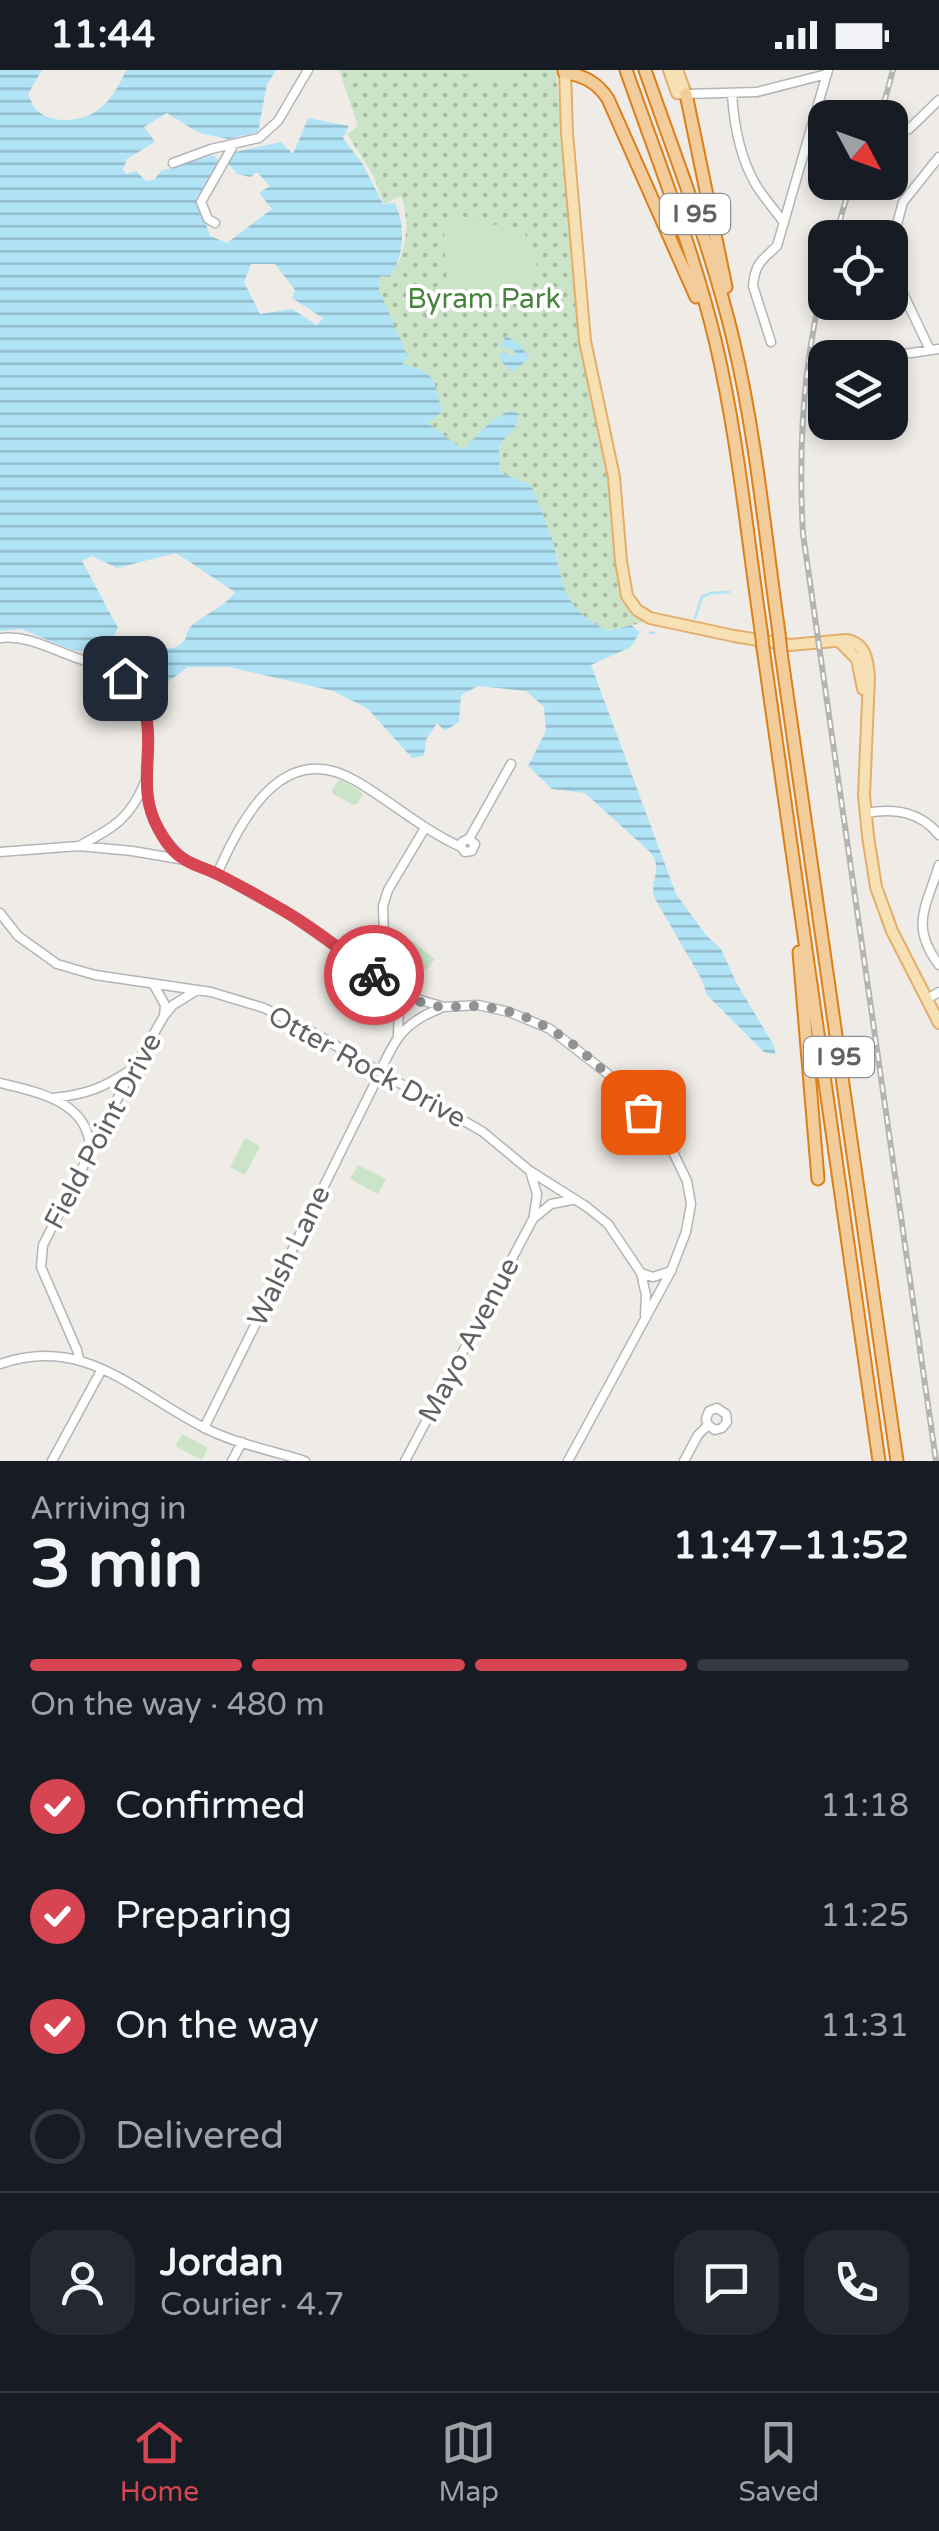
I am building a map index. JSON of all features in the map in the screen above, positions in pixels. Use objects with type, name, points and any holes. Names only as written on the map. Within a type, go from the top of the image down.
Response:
[{"type":"highway","name":"I 95","points":[[626,70],[700,284],[721,366],[878,1461]]},
{"type":"highway","name":"I 95","points":[[645,70],[716,277],[738,360],[898,1461]]},
{"type":"highway","points":[[564,71],[586,78],[608,99],[685,268],[721,366]]},
{"type":"highway","points":[[686,94],[738,360]]},
{"type":"highway","points":[[795,873],[818,1178]]},
{"type":"main road","points":[[669,70],[676,93],[686,94],[677,70]]},
{"type":"main road","points":[[564,71],[584,342],[614,477],[624,586],[631,603],[646,616],[790,645],[852,641],[864,652],[869,678],[866,813],[873,870],[884,912],[939,1023]]},
{"type":"street","points":[[173,162],[259,138],[280,117],[308,70]]},
{"type":"street","points":[[686,94],[757,92],[827,72]]},
{"type":"street","points":[[771,342],[753,286],[754,276],[760,260],[777,246],[827,72]]},
{"type":"street","points":[[732,94],[735,126],[748,166],[755,183],[784,223]]},
{"type":"street","points":[[909,129],[939,100]]},
{"type":"street","points":[[215,223],[208,219],[201,202],[234,144]]},
{"type":"street","points":[[898,220],[903,202],[939,157]]},
{"type":"street","points":[[908,300],[934,349],[908,353]]},
{"type":"street","points":[[0,638],[28,639],[125,678],[143,703],[148,720],[146,780],[150,809],[158,830],[185,860]]},
{"type":"street","points":[[217,874],[260,799],[286,776],[303,768],[322,768],[351,778],[424,828],[472,852],[475,844],[470,839],[510,764]]},
{"type":"street","points":[[79,846],[119,823],[146,780]]},
{"type":"street","points":[[866,813],[902,811],[926,822],[939,835]]},
{"type":"street","points":[[398,1036],[397,992],[384,940],[382,906],[424,828]]},
{"type":"street","points":[[3,854],[79,846],[185,860],[288,914],[397,992],[444,1007],[478,1006],[509,1012],[550,1029],[608,1074],[674,1153],[690,1204],[686,1232],[671,1271],[568,1461]]},
{"type":"street","points":[[939,865],[922,917],[924,938],[939,965]]},
{"type":"street","name":"Otter Rock Drive","points":[[0,913],[18,936],[57,964],[95,975],[198,990],[264,1008],[483,1132],[530,1171],[608,1224],[641,1273],[645,1319]]},
{"type":"street","name":"Field Point Drive","points":[[154,984],[165,1005],[164,1016]]},
{"type":"street","name":"Field Point Drive","points":[[79,1359],[41,1267],[43,1244],[164,1016],[182,998],[198,990]]},
{"type":"street","points":[[927,999],[939,992]]},
{"type":"street","points":[[380,1072],[398,1036],[412,1022],[444,1007]]},
{"type":"street","points":[[53,1098],[95,1091],[134,1067]]},
{"type":"street","points":[[0,1083],[65,1105],[83,1123],[90,1151]]},
{"type":"street","name":"Walsh Lane","points":[[204,1428],[374,1085]]},
{"type":"street","points":[[530,1171],[537,1194],[533,1219]]},
{"type":"street","points":[[533,1219],[551,1204],[572,1200]]},
{"type":"street","name":"Mayo Avenue","points":[[405,1461],[533,1219]]},
{"type":"street","points":[[641,1273],[653,1277],[671,1271]]},
{"type":"street","points":[[0,1364],[42,1355],[79,1359],[204,1428],[304,1461]]},
{"type":"street","points":[[52,1461],[102,1369]]},
{"type":"street","points":[[684,1461],[698,1435],[708,1426]]},
{"type":"street","points":[[232,1461],[242,1442]]},
{"type":"green space","name":"Byram Park","points":[[339,70],[556,70],[578,336],[609,482],[618,587],[623,603],[644,622],[608,631],[572,604],[551,538],[507,483],[499,463],[501,446],[518,424],[488,424],[463,450],[427,423],[401,365],[407,357],[379,290],[379,278],[390,277],[403,249],[404,206],[401,196],[384,204],[373,175],[347,134],[358,126]]},
{"type":"green space","points":[[444,70],[511,70],[513,82]]},
{"type":"green space","points":[[459,214],[477,224],[503,225],[525,233],[538,270],[495,305],[469,317],[447,282],[444,234]]},
{"type":"green space","points":[[342,780],[363,795],[357,804],[333,794],[332,790]]},
{"type":"green space","points":[[412,941],[435,959],[426,970],[403,952]]},
{"type":"green space","points":[[245,1138],[260,1146],[245,1175],[230,1167]]},
{"type":"green space","points":[[358,1165],[386,1179],[378,1194],[350,1179]]},
{"type":"green space","points":[[182,1434],[208,1448],[202,1460],[175,1446]]},
{"type":"water","points":[[0,70],[42,70],[28,94],[35,107],[51,118],[70,120],[89,115],[104,105],[126,70],[276,70],[267,84],[258,132],[228,139],[199,133],[167,113],[144,127],[155,142],[127,159],[123,170],[127,174],[136,171],[146,181],[154,180],[161,171],[213,155],[221,162],[198,200],[210,236],[227,243],[272,209],[259,193],[270,186],[257,172],[250,177],[237,174],[228,163],[235,152],[281,142],[293,154],[308,118],[349,126],[343,138],[362,163],[383,204],[395,203],[399,212],[401,251],[390,277],[379,278],[379,290],[408,357],[402,364],[422,370],[435,385],[442,412],[428,423],[463,450],[498,418],[512,411],[519,414],[499,450],[501,473],[531,485],[551,536],[566,592],[580,612],[608,631],[631,625],[640,632],[631,647],[591,665],[676,894],[721,949],[776,1055],[764,1052],[707,995],[654,897],[656,864],[650,852],[585,793],[552,789],[528,766],[546,731],[544,707],[526,691],[478,686],[461,695],[459,722],[445,731],[437,723],[426,740],[424,756],[412,758],[367,708],[333,691],[229,667],[188,667],[165,684],[150,688],[144,680],[144,670],[157,648],[181,644],[193,624],[235,592],[176,553],[117,568],[92,556],[82,561],[118,628],[105,652],[72,650],[21,629],[0,631]],"holes":[[[251,264],[275,264],[295,290],[292,298],[323,318],[317,325],[292,309],[260,314],[244,282]]]},
{"type":"water","points":[[506,336],[530,358],[512,372],[501,361],[503,352],[515,354],[514,350],[500,346]]},
{"type":"waterway","points":[[695,618],[702,597],[729,592]]},
{"type":"railway","points":[[885,100],[893,70]]},
{"type":"railway","points":[[840,220],[846,200]]},
{"type":"railway","points":[[816,320],[804,404],[803,534],[936,1461]]},
{"type":"way so far","points":[[374,975],[397,992],[429,1004],[509,1012],[550,1029],[608,1074],[643,1112]]},
{"type":"route","points":[[125,678],[138,693],[145,710],[149,734],[148,794],[154,820],[167,843],[185,860],[288,914],[374,975]]}]
